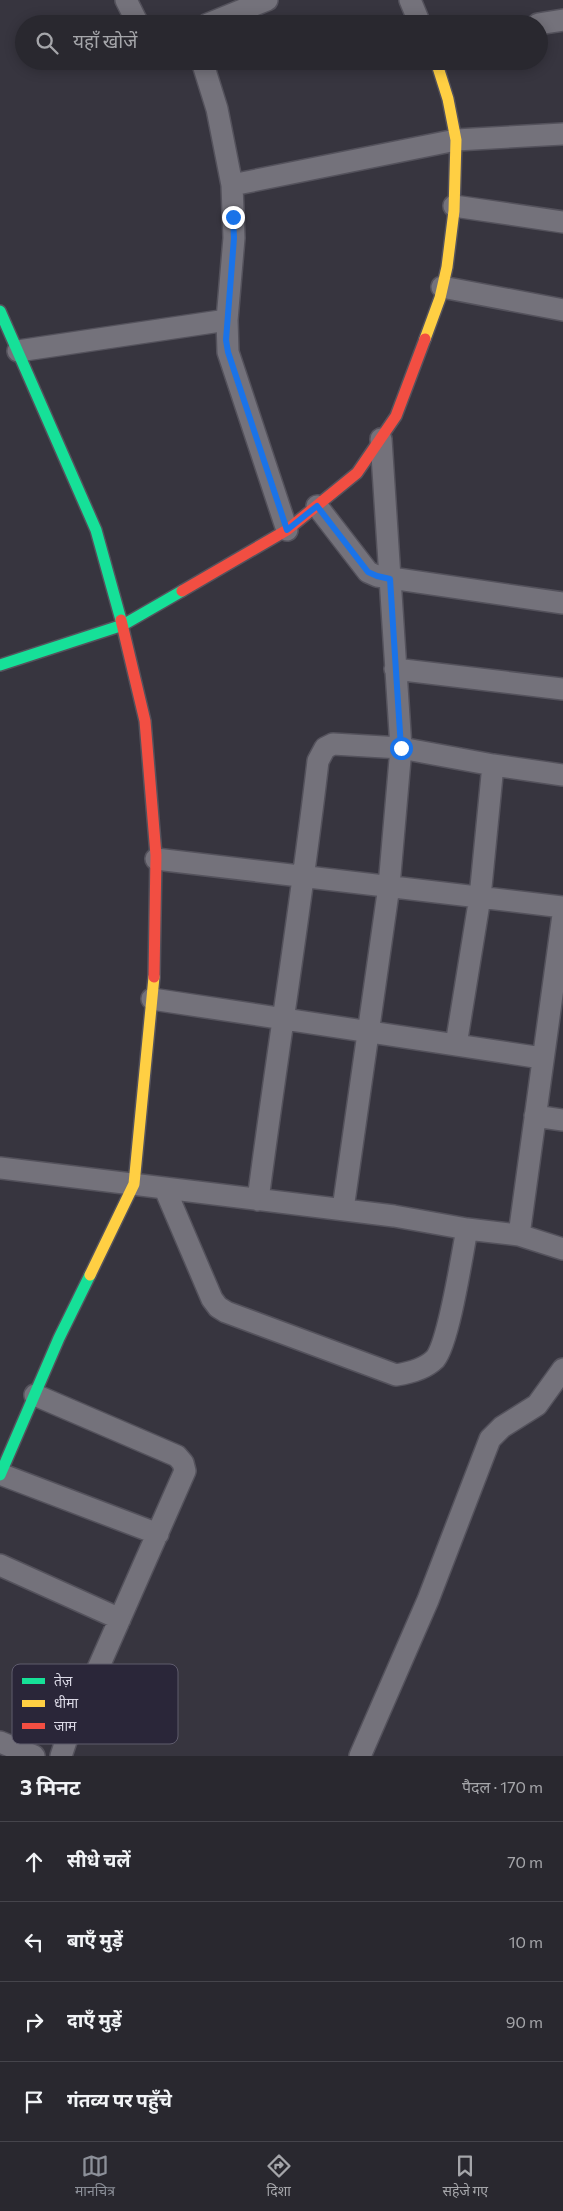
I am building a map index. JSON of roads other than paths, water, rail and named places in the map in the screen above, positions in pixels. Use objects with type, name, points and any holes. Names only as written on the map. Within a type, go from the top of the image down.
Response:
[{"type":"street","points":[[126,0],[134,15]]},
{"type":"street","points":[[230,15],[267,0]]},
{"type":"street","points":[[410,0],[416,15]]},
{"type":"street","points":[[548,22],[563,20]]},
{"type":"street","points":[[205,70],[217,109],[232,185],[234,238],[227,320],[228,352],[287,530]]},
{"type":"street","points":[[0,666],[123,624],[287,530],[357,473],[396,416],[442,286],[454,206],[456,140],[448,98],[439,70]]},
{"type":"street","points":[[232,185],[456,140],[563,134]]},
{"type":"street","points":[[454,206],[563,222]]},
{"type":"street","points":[[442,286],[563,310]]},
{"type":"street","points":[[0,311],[96,530],[123,624],[146,720],[156,859],[154,978],[134,1184],[59,1338],[0,1475],[158,1534]]},
{"type":"street","points":[[18,351],[227,320]]},
{"type":"street","points":[[343,1209],[370,1032],[389,886],[401,748],[381,439]]},
{"type":"street","points":[[317,506],[368,572],[377,576],[563,604]]},
{"type":"street","points":[[395,669],[563,689]]},
{"type":"street","points":[[258,1200],[282,1019],[305,876],[318,761],[325,748],[333,744],[401,748],[493,766],[563,774]]},
{"type":"street","points":[[456,1045],[480,897],[493,766]]},
{"type":"street","points":[[156,859],[563,907]]},
{"type":"street","points":[[519,1235],[563,915]]},
{"type":"street","points":[[152,999],[542,1058]]},
{"type":"street","points":[[535,1116],[563,1120]]},
{"type":"street","points":[[0,1168],[343,1209],[467,1229],[519,1235],[563,1248]]},
{"type":"street","points":[[165,1189],[212,1299],[218,1307],[226,1312],[396,1375],[417,1369],[434,1359],[445,1340],[467,1229]]},
{"type":"street","points":[[360,1756],[428,1600],[490,1440],[502,1427],[537,1405],[563,1369]]},
{"type":"street","points":[[35,1395],[177,1456],[183,1463],[185,1471],[101,1664]]},
{"type":"street","points":[[0,1565],[120,1619]]},
{"type":"street","points":[[0,1742],[34,1756]]},
{"type":"street","points":[[61,1756],[66,1744]]}]
